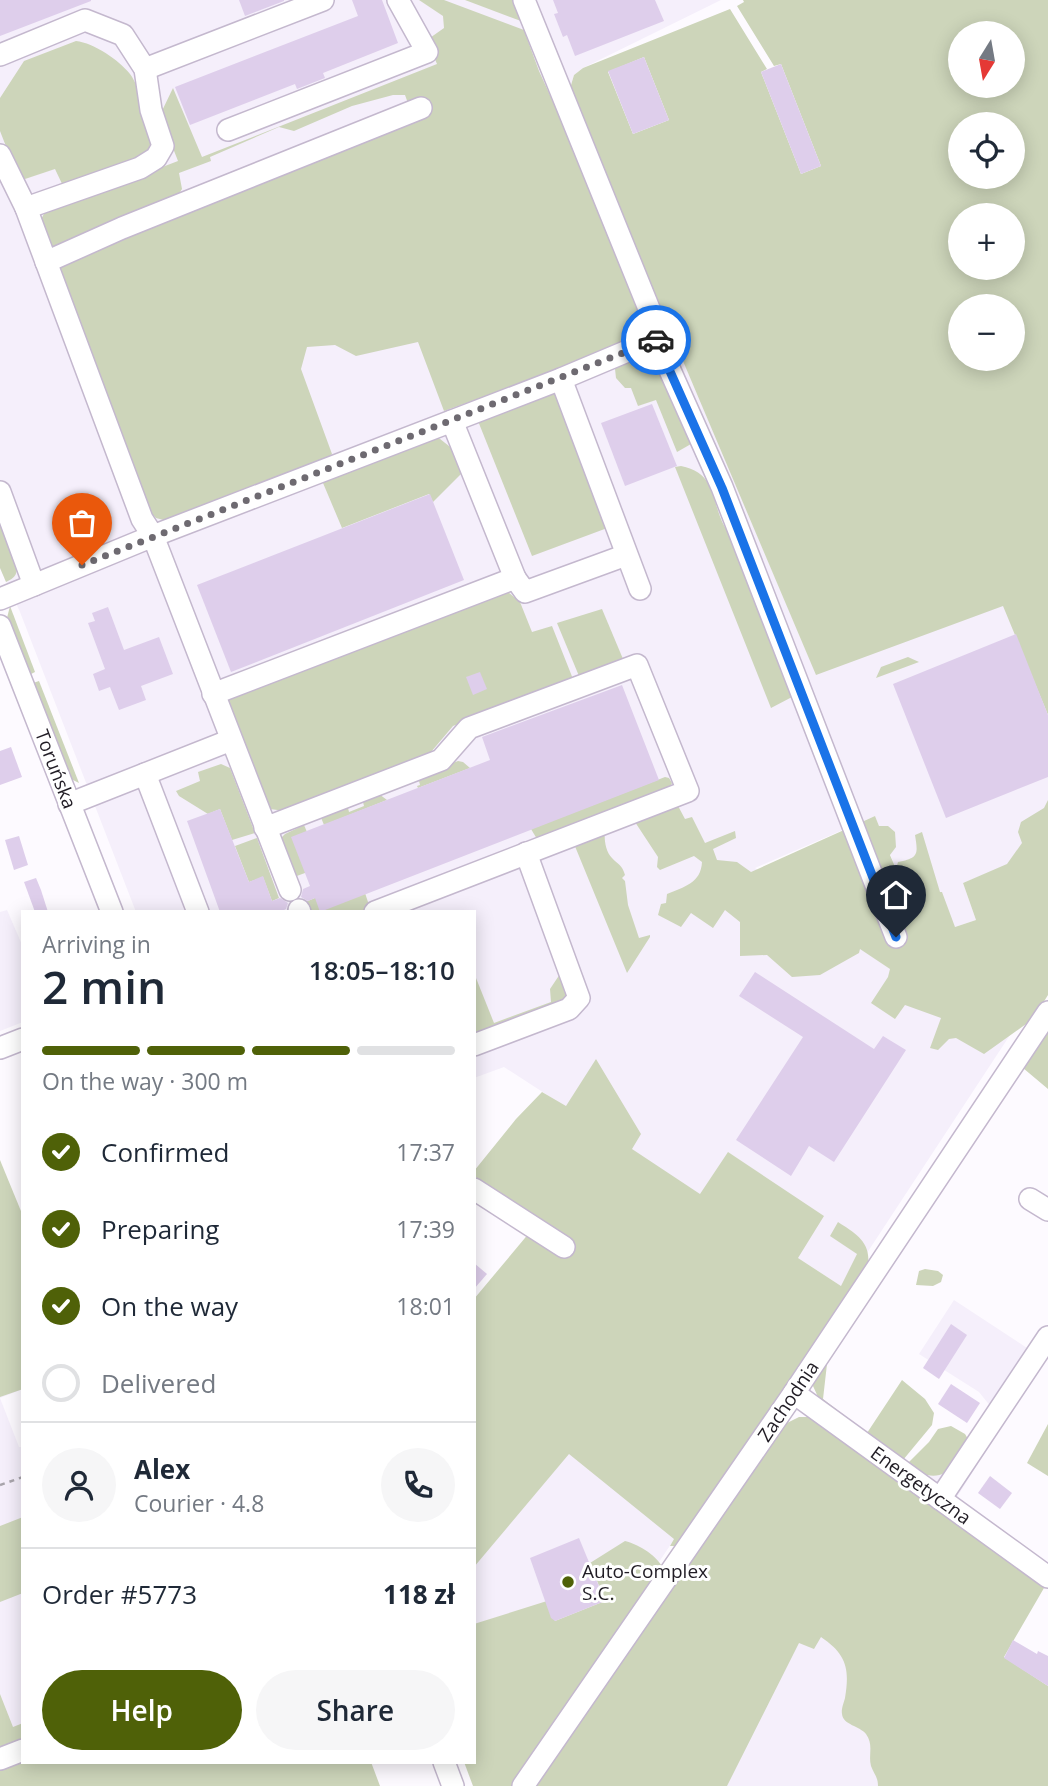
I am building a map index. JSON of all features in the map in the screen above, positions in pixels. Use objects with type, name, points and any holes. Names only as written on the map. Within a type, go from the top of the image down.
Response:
[{"type":"street","points":[[145,69],[285,7],[323,0]]},
{"type":"street","points":[[228,130],[427,52],[398,0]]},
{"type":"street","points":[[524,0],[652,316],[656,339],[722,488],[896,937]]},
{"type":"street","points":[[0,55],[85,20],[123,35],[145,69],[151,110],[163,146],[156,158],[140,167],[26,208]]},
{"type":"street","points":[[46,262],[122,228],[421,108]]},
{"type":"street","points":[[0,155],[26,208],[142,519],[153,536],[290,890]]},
{"type":"street","points":[[0,599],[153,536],[561,379],[656,339]]},
{"type":"street","points":[[561,379],[640,589]]},
{"type":"street","points":[[452,421],[515,578],[525,592],[618,558]]},
{"type":"street","points":[[0,492],[34,585]]},
{"type":"street","points":[[213,694],[515,578]]},
{"type":"street","name":"Toruńska","points":[[0,626],[6,662],[69,804],[111,910]]},
{"type":"street","points":[[265,828],[441,760],[469,728],[637,665],[688,791],[380,910]]},
{"type":"street","points":[[69,804],[231,740]]},
{"type":"street","points":[[145,774],[197,910]]},
{"type":"street","points":[[476,1044],[569,1009],[579,998],[526,853]]},
{"type":"street","name":"Zachodnia","points":[[523,1786],[794,1393],[1048,1012]]},
{"type":"street","points":[[0,1048],[21,1040]]},
{"type":"street","points":[[476,1190],[565,1247]]},
{"type":"street","points":[[940,1499],[1048,1338]]},
{"type":"street","name":"Energetyczna","points":[[794,1393],[1048,1577]]},
{"type":"street","points":[[0,1759],[21,1751]]},
{"type":"street","points":[[445,1764],[453,1786]]},
{"type":"path","points":[[0,1485],[21,1478]]},
{"type":"shaded area","points":[[0,0],[721,0],[583,68],[574,75],[569,92],[816,674],[1003,603],[1048,715],[1048,848],[963,883],[976,920],[955,927],[910,904],[875,816],[755,868],[1010,1035],[844,1288],[504,1067],[476,1077],[476,910],[135,910],[20,612],[0,568]]},
{"type":"shaded area","points":[[7,910],[21,942],[21,1023],[0,1031],[0,912]]},
{"type":"shaded area","points":[[0,1235],[21,1282],[21,1390],[0,1398]]},
{"type":"shaded area","points":[[954,1300],[1044,1359],[957,1497],[921,1472],[950,1466],[991,1407],[979,1392],[919,1354]]},
{"type":"shaded area","points":[[642,1361],[747,1430],[631,1604],[476,1664],[476,1556]]},
{"type":"shaded area","points":[[0,1398],[21,1447],[21,1764],[0,1786]]},
{"type":"shaded area","points":[[824,1590],[903,1786],[725,1786]]},
{"type":"green space","points":[[419,0],[444,0],[524,30],[539,71],[639,290],[644,314],[632,321],[636,336],[576,364],[444,411],[418,342],[356,356],[335,345],[307,347],[301,369],[332,454],[329,458],[171,522],[156,518],[149,511],[60,270],[62,262],[409,106],[405,95],[393,95],[352,106],[294,131],[279,127],[210,157],[211,161],[179,173],[182,189],[174,202],[51,250],[40,221],[45,212],[178,161],[160,115],[173,88],[202,157],[437,64],[427,40],[444,28],[443,16]]},
{"type":"green space","points":[[465,0],[514,0],[521,21]]},
{"type":"green space","points":[[743,0],[1048,0],[1048,715],[1003,606],[816,675],[569,92],[574,75],[583,68],[730,9],[767,69],[761,72],[801,174],[821,166],[781,64],[774,66],[737,6],[744,2]],"holes":[[[644,57],[669,120],[633,134],[608,72]]]},
{"type":"green space","points":[[76,41],[106,53],[130,74],[149,124],[148,151],[134,162],[64,188],[55,169],[25,179],[18,177],[0,131],[0,98],[24,61]]},
{"type":"green space","points":[[649,353],[657,359],[692,441],[677,452],[656,400],[638,406],[631,388],[625,388],[616,378],[615,369],[619,363]]},
{"type":"green space","points":[[557,392],[610,527],[532,556],[478,421]]},
{"type":"green space","points":[[435,435],[454,450],[462,473],[433,502],[429,494],[342,528],[324,480]]},
{"type":"green space","points":[[675,467],[694,470],[709,485],[792,697],[771,708]]},
{"type":"green space","points":[[0,523],[17,566],[14,576],[6,582],[0,568]]},
{"type":"green space","points":[[508,592],[520,602],[532,632],[552,626],[573,679],[453,726],[431,752],[285,811],[270,809],[263,800],[223,702]]},
{"type":"green space","points":[[10,606],[35,672],[31,674],[7,618]]},
{"type":"green space","points":[[602,609],[623,659],[579,676],[557,623]]},
{"type":"green space","points":[[908,657],[919,662],[876,678],[881,667]]},
{"type":"green space","points":[[39,681],[79,783],[71,779],[33,683]]},
{"type":"green space","points":[[458,761],[470,768],[418,788],[419,781],[415,782],[414,778]]},
{"type":"green space","points":[[221,764],[230,768],[255,833],[232,840],[220,809],[208,814],[179,796],[176,791],[200,781],[198,772]]},
{"type":"green space","points":[[665,777],[672,783],[668,792],[537,839],[531,829]]},
{"type":"green space","points":[[379,794],[387,800],[324,825],[320,815],[347,804],[349,812],[364,806],[362,798]]},
{"type":"green space","points":[[1048,800],[1048,995],[1033,1019],[984,1054],[956,1038],[949,1039],[938,1050],[930,1048],[941,1018],[905,1005],[895,1019],[871,1003],[888,977],[890,969],[860,949],[859,953],[820,975],[792,977],[767,955],[740,956],[740,922],[725,910],[713,928],[691,913],[681,927],[658,915],[661,904],[666,903],[667,894],[695,880],[702,862],[694,856],[660,870],[657,867],[658,857],[635,822],[605,830],[608,852],[624,871],[622,878],[625,881],[628,905],[639,938],[650,935],[627,973],[572,839],[677,804],[685,819],[692,817],[705,843],[735,831],[736,838],[713,849],[717,860],[737,862],[751,872],[875,816],[879,826],[888,826],[895,832],[896,847],[890,855],[896,869],[898,862],[910,859],[916,854],[915,835],[922,832],[940,892],[955,927],[976,920],[963,883],[1007,864],[1022,843],[1018,832],[1021,822],[1044,808]]},
{"type":"green space","points":[[304,825],[307,832],[305,873],[294,877],[281,838]]},
{"type":"green space","points":[[257,838],[279,898],[272,901],[263,877],[249,882],[235,846]]},
{"type":"green space","points":[[365,893],[370,908],[305,910],[303,903],[315,898]]},
{"type":"green space","points":[[536,895],[570,993],[562,1004],[476,1037],[476,978],[494,1023],[551,1002],[550,989],[560,974],[531,897]]},
{"type":"green space","points":[[1048,1021],[1048,1089],[1023,1068],[827,1364],[823,1399],[867,1433],[902,1380],[925,1399],[934,1413],[932,1425],[903,1460],[818,1397],[813,1386],[814,1378]]},
{"type":"green space","points":[[596,1059],[641,1134],[632,1149],[700,1194],[728,1152],[824,1216],[798,1258],[841,1286],[857,1254],[830,1236],[838,1222],[856,1234],[864,1244],[868,1264],[679,1546],[670,1546],[674,1539],[569,1454],[476,1565],[476,1297],[540,1220],[476,1177],[476,1169],[542,1092],[566,1106]]},
{"type":"green space","points":[[0,1160],[21,1211],[21,1390],[0,1397]]},
{"type":"green space","points":[[919,1271],[938,1271],[943,1275],[941,1282],[933,1286],[916,1285]]},
{"type":"green space","points":[[799,1417],[810,1417],[1022,1567],[1044,1588],[1004,1657],[1048,1686],[1048,1786],[878,1786],[871,1766],[866,1734],[843,1718],[847,1678],[844,1663],[836,1649],[821,1637],[814,1649],[799,1643],[727,1786],[533,1786],[781,1426]]},
{"type":"green space","points":[[1048,1424],[1048,1476],[1027,1463]]},
{"type":"green space","points":[[951,1426],[965,1434],[971,1444],[953,1467],[935,1476],[925,1474],[908,1463],[938,1429]]},
{"type":"green space","points":[[21,1518],[21,1594],[0,1602],[0,1526]]},
{"type":"green space","points":[[625,1541],[648,1552],[664,1570],[515,1786],[473,1786],[465,1764],[476,1764],[476,1623],[547,1601],[555,1621],[605,1601],[590,1563]]},
{"type":"green space","points":[[0,1694],[13,1727],[21,1724],[21,1747],[0,1755]]},
{"type":"green space","points":[[21,1759],[21,1764],[372,1764],[380,1786],[0,1786],[0,1767]]},
{"type":"building","points":[[0,0],[91,0],[91,1],[0,36]]},
{"type":"building","points":[[239,0],[284,0],[284,1],[245,16]]},
{"type":"building","points":[[352,0],[382,0],[398,43],[323,73],[325,78],[297,89],[295,84],[190,125],[175,87],[358,16]]},
{"type":"building","points":[[553,0],[655,0],[664,21],[575,56],[567,35],[563,37],[554,14],[558,13]]},
{"type":"building","points":[[644,57],[669,120],[633,134],[608,71]]},
{"type":"building","points":[[781,64],[821,166],[801,174],[761,72]]},
{"type":"building","points":[[652,404],[677,466],[625,486],[601,423]]},
{"type":"building","points":[[430,494],[464,580],[231,672],[197,585]]},
{"type":"building","points":[[108,607],[124,650],[159,637],[173,674],[141,686],[146,700],[119,710],[110,687],[99,691],[93,674],[105,669],[88,623],[95,621],[92,613]]},
{"type":"building","points":[[1016,634],[1048,715],[1048,777],[946,818],[893,684]]},
{"type":"building","points":[[480,672],[487,689],[473,695],[466,677]]},
{"type":"building","points":[[622,685],[659,780],[325,910],[319,910],[315,898],[308,901],[301,897],[303,889],[310,886],[291,837],[490,760],[482,737]]},
{"type":"building","points":[[11,747],[22,777],[0,785],[0,751]]},
{"type":"building","points":[[220,809],[249,882],[263,876],[272,901],[280,898],[288,903],[286,909],[219,910],[187,821]]},
{"type":"building","points":[[19,836],[28,865],[14,870],[5,840]]},
{"type":"building","points":[[36,878],[47,910],[34,910],[24,882]]},
{"type":"building","points":[[755,972],[874,1049],[883,1036],[906,1050],[834,1162],[809,1146],[791,1176],[736,1140],[803,1037],[739,996]]},
{"type":"building","points":[[476,1265],[487,1274],[476,1287]]},
{"type":"building","points":[[951,1324],[967,1335],[939,1379],[923,1368]]},
{"type":"building","points":[[951,1384],[980,1403],[967,1423],[938,1404]]},
{"type":"building","points":[[990,1476],[1012,1493],[1000,1509],[978,1493]]},
{"type":"building","name":"Auto-Complex S.C.","points":[[579,1538],[605,1601],[555,1621],[551,1618],[530,1558]]},
{"type":"building","points":[[1013,1640],[1037,1654],[1038,1651],[1048,1656],[1048,1686],[1004,1658]]},
{"type":"way so far","points":[[82,565],[656,340]]},
{"type":"place","name":"Auto-Complex S.C.","points":[[568,1582]]},
{"type":"route","points":[[656,340],[722,488],[896,937]]}]
